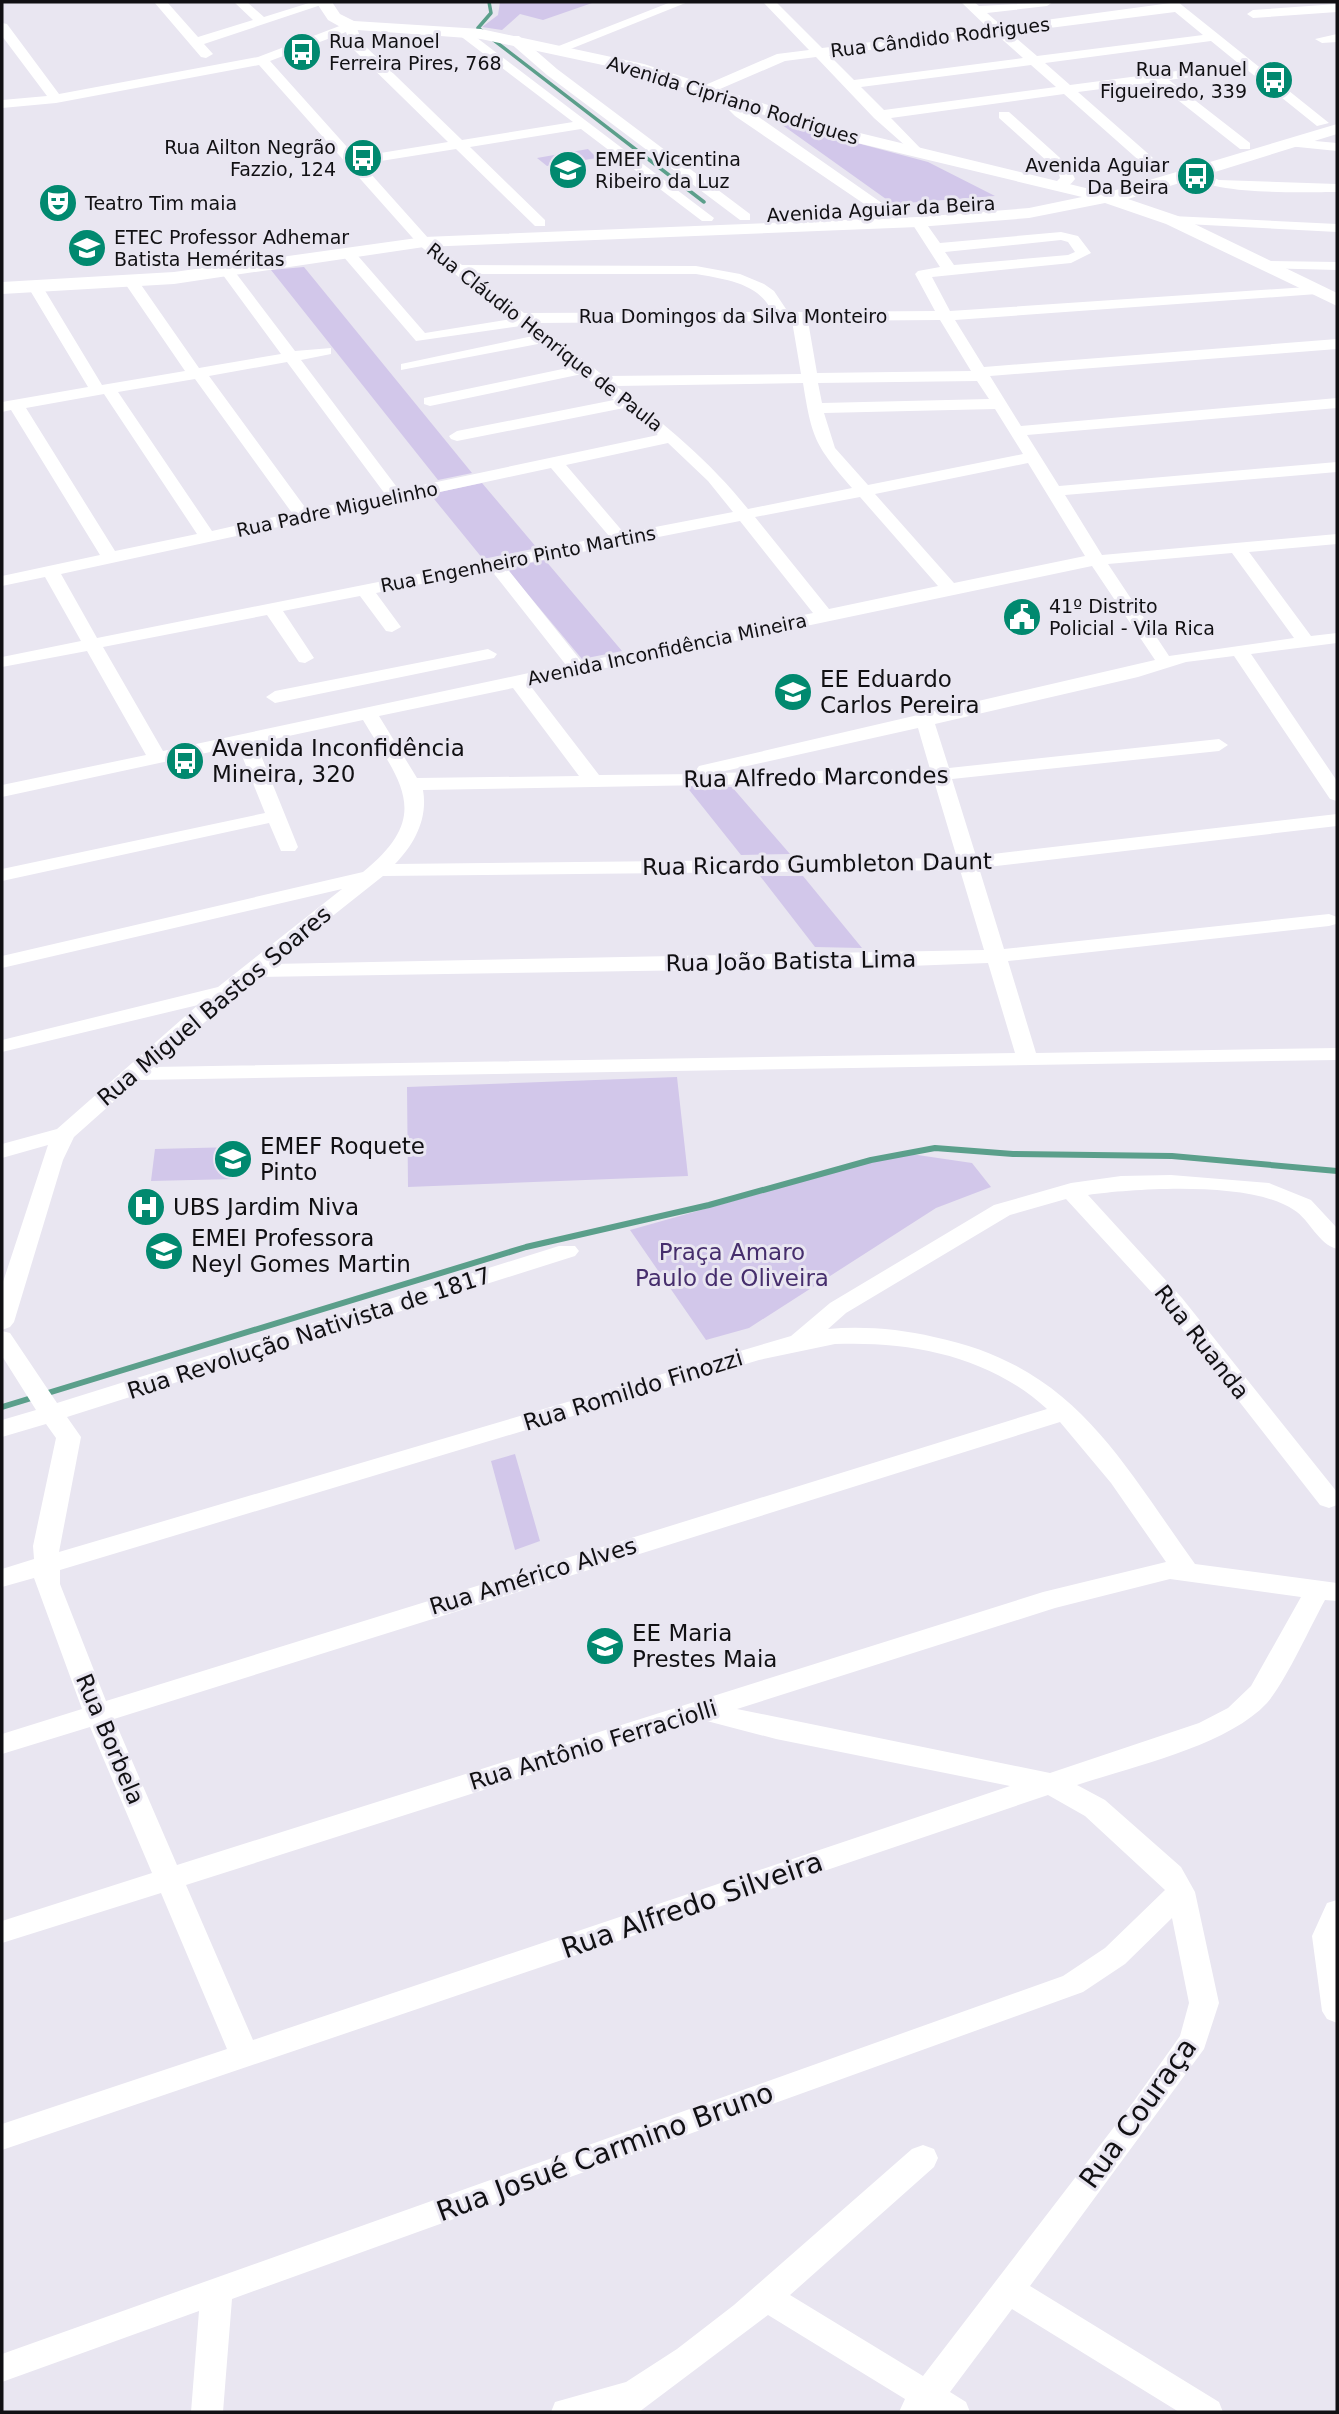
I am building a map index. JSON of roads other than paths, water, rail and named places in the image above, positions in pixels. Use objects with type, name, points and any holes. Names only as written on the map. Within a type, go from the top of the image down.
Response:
[{"type":"main road","points":[[324,2],[334,17],[350,26]]},
{"type":"main road","name":"Avenida Cipriano Rodrigues","points":[[350,26],[481,34],[644,69],[777,115],[1128,204],[1194,230],[1337,300]]},
{"type":"main road","name":"Avenida Aguiar da Beira","points":[[419,236],[506,237],[918,222],[1059,208],[1108,198],[1293,143],[1332,124]]},
{"type":"main road","name":"Avenida Aguiar da Beira","points":[[419,236],[540,223],[884,211],[1015,194],[1081,191],[1332,124]]},
{"type":"main road","name":"Avenida Cipriano Rodrigues","points":[[944,158],[1015,194],[1059,208]]},
{"type":"main road","points":[[1015,194],[1014,180],[1052,183]]},
{"type":"main road","points":[[1106,218],[1136,215],[1134,208],[1128,204]]},
{"type":"main road","points":[[1059,208],[1106,218],[1194,230]]},
{"type":"main road","points":[[506,237],[535,232],[540,229],[540,223]]},
{"type":"main road","points":[[2,288],[132,282],[227,271],[347,252],[419,236]]},
{"type":"main road","points":[[2,279],[201,265],[419,236]]},
{"type":"main road","points":[[65,286],[67,281],[95,274]]},
{"type":"street","points":[[160,2],[218,70]]},
{"type":"street","points":[[240,2],[260,20]]},
{"type":"street","points":[[196,43],[260,20],[324,2]]},
{"type":"street","points":[[558,49],[682,2]]},
{"type":"street","points":[[769,2],[917,152]]},
{"type":"street","points":[[972,6],[1047,2]]},
{"type":"street","points":[[1174,5],[1249,65],[1332,124]]},
{"type":"street","name":"Rua Cândido Rodrigues","points":[[714,91],[775,59],[1174,5]]},
{"type":"street","points":[[972,6],[1148,161]]},
{"type":"street","points":[[1253,14],[1337,8]]},
{"type":"street","points":[[2,104],[56,99],[218,70],[262,60],[350,26],[357,45],[540,223]]},
{"type":"street","points":[[2,27],[56,99]]},
{"type":"street","points":[[464,32],[707,218]]},
{"type":"street","points":[[849,85],[1214,37]]},
{"type":"street","points":[[507,38],[745,216]]},
{"type":"street","points":[[1322,39],[1337,38]]},
{"type":"street","name":"Rua Cláudio Henrique de Paula","points":[[262,60],[355,161],[419,236],[671,437],[715,477],[825,616]]},
{"type":"street","points":[[879,115],[1249,65]]},
{"type":"street","points":[[1157,77],[1245,146]]},
{"type":"street","points":[[714,91],[756,124],[884,211]]},
{"type":"street","points":[[756,124],[759,117],[777,115]]},
{"type":"street","points":[[1004,115],[1063,169],[1068,179],[1052,183]]},
{"type":"street","points":[[355,161],[584,124]]},
{"type":"street","points":[[1293,143],[1337,147]]},
{"type":"street","points":[[1194,173],[1204,181],[1219,184],[1337,188]]},
{"type":"street","points":[[1172,220],[1337,228]]},
{"type":"street","name":"Avenida Aguiar da Beira","points":[[918,222],[950,270]]},
{"type":"street","points":[[936,248],[1061,236],[1073,239],[1084,253],[1072,260],[923,274],[980,374],[1056,491],[1097,561],[1164,661]]},
{"type":"street","name":"Rua Domingos da Silva Monteiro","points":[[347,252],[421,338],[523,319],[945,316],[1317,289]]},
{"type":"street","points":[[1268,265],[1337,267]]},
{"type":"street","points":[[458,269],[696,270],[723,274],[758,286],[775,301],[782,316]]},
{"type":"street","points":[[227,271],[289,358],[396,496]]},
{"type":"street","points":[[132,282],[303,516]]},
{"type":"street","points":[[36,287],[103,390],[208,537]]},
{"type":"street","points":[[799,316],[814,408],[827,449],[950,589]]},
{"type":"street","points":[[407,368],[546,338]]},
{"type":"street","points":[[601,381],[980,374],[1337,344]]},
{"type":"street","points":[[110,557],[9,406],[326,351]]},
{"type":"street","points":[[430,401],[586,369]]},
{"type":"street","points":[[457,436],[627,402]]},
{"type":"street","points":[[1017,431],[1337,403]]},
{"type":"street","points":[[814,408],[999,404]]},
{"type":"street","name":"Rua Padre Miguelinho","points":[[6,580],[671,437]]},
{"type":"street","name":"Rua Engenheiro Pinto Martins","points":[[2,662],[1034,457]]},
{"type":"street","points":[[555,462],[620,539]]},
{"type":"street","points":[[1056,491],[1337,467]]},
{"type":"street","name":"Avenida Inconfidência Mineira","points":[[7,790],[950,589],[1097,561],[1337,539]]},
{"type":"street","points":[[1237,548],[1306,642]]},
{"type":"street","points":[[2,562],[6,580]]},
{"type":"street","points":[[495,564],[578,668]]},
{"type":"street","points":[[50,570],[157,758]]},
{"type":"street","points":[[365,590],[392,627]]},
{"type":"street","points":[[272,608],[305,658]]},
{"type":"street","points":[[670,780],[1138,672],[1164,661],[1238,649],[1337,638]]},
{"type":"street","points":[[1238,649],[1337,795]]},
{"type":"street","points":[[275,697],[488,653]]},
{"type":"street","points":[[383,675],[405,705]]},
{"type":"street","points":[[517,681],[593,781]]},
{"type":"street","points":[[368,713],[412,784]]},
{"type":"street","points":[[925,720],[971,863],[1027,1058]]},
{"type":"street","points":[[245,739],[288,847]]},
{"type":"street","name":"Rua Alfredo Marcondes","points":[[412,784],[943,775],[1219,745]]},
{"type":"street","points":[[2,768],[7,790]]},
{"type":"street","name":"Rua Miguel Bastos Soares","points":[[2,1322],[10,1262],[65,1134],[225,992],[374,873],[403,845],[416,806],[412,784]]},
{"type":"street","points":[[2,875],[275,816]]},
{"type":"street","name":"Rua Ricardo Gumbleton Daunt","points":[[2,962],[374,873],[971,863],[1337,820]]},
{"type":"street","name":"Rua João Batista Lima","points":[[251,971],[883,961],[998,956],[1329,920]]},
{"type":"street","points":[[2,1046],[225,992]]},
{"type":"street","points":[[131,1074],[1337,1054]]},
{"type":"street","points":[[2,1151],[65,1134]]},
{"type":"street","points":[[799,1342],[838,1308],[1002,1210],[1071,1190],[1121,1183],[1171,1182],[1261,1188],[1290,1197],[1326,1214],[1337,1242]]},
{"type":"street","name":"Rua Ruanda","points":[[1071,1190],[1174,1303],[1329,1499]]},
{"type":"street","name":"Rua Revolução Nativista de 1817","points":[[2,1429],[567,1251]]},
{"type":"street","name":"Rua Romildo Finozzi","points":[[2,1578],[799,1342],[845,1336],[958,1349],[1004,1368],[1042,1391],[1080,1427],[1186,1571]]},
{"type":"street","points":[[2,1339],[19,1361],[50,1415]]},
{"type":"street","name":"Rua Américo Alves","points":[[2,1744],[1026,1422],[1065,1413]]},
{"type":"street","name":"Rua Borbela","points":[[50,1415],[69,1437],[45,1565],[47,1584],[98,1714],[245,2056]]},
{"type":"street","name":"Rua Antônio Ferraciolli","points":[[2,1932],[1052,1600],[1143,1574],[1170,1570],[1186,1571],[1327,1591]]},
{"type":"street","name":"Rua Alfredo Silveira","points":[[2,2137],[1209,1730],[1238,1714],[1260,1693],[1327,1591]]},
{"type":"street","points":[[703,1710],[776,1729],[1052,1784]]},
{"type":"street","name":"Rua Couraça","points":[[932,2407],[1007,2289],[1145,2110],[1194,2040],[1204,2003],[1181,1892],[1171,1875],[1095,1808],[1052,1784]]},
{"type":"street","name":"Rua Josué Carmino Bruno","points":[[2,2368],[1073,1984],[1115,1956],[1181,1892]]},
{"type":"street","points":[[1337,1910],[1326,1936],[1337,2011]]},
{"type":"street","points":[[567,2412],[626,2403],[688,2359],[765,2296],[923,2158]]},
{"type":"street","points":[[1007,2289],[1207,2412]]},
{"type":"street","points":[[207,2412],[217,2291]]},
{"type":"street","points":[[765,2296],[932,2407]]},
{"type":"waterway","points":[[489,2],[491,13],[478,28],[704,202]]},
{"type":"waterway","points":[[2,1407],[526,1247],[709,1205],[871,1160],[935,1148],[1013,1154],[1172,1156],[1337,1171]]},
{"type":"place","name":"Rua Manoel Ferreira Pires, 768","points":[[302,52]]},
{"type":"place","name":"Rua Manuel Figueiredo, 339","points":[[1274,80]]},
{"type":"place","name":"Rua Ailton Negrão Fazzio, 124","points":[[363,158]]},
{"type":"place","name":"EMEF Vicentina Ribeiro da Luz","points":[[568,170]]},
{"type":"place","name":"Avenida Aguiar Da Beira","points":[[1196,176]]},
{"type":"place","name":"Teatro Tim maia","points":[[58,203]]},
{"type":"place","name":"ETEC Professor Adhemar Batista Heméritas","points":[[87,248]]},
{"type":"place","name":"41º Distrito Policial - Vila Rica","points":[[1022,617]]},
{"type":"place","name":"EE Eduardo Carlos Pereira","points":[[793,692]]},
{"type":"place","name":"Avenida Inconfidência Mineira, 320","points":[[185,761]]},
{"type":"place","name":"EMEF Roquete Pinto","points":[[233,1159]]},
{"type":"place","name":"UBS Jardim Niva","points":[[146,1207]]},
{"type":"place","name":"EMEI Professora Neyl Gomes Martin","points":[[164,1251]]},
{"type":"place","name":"EE Maria Prestes Maia","points":[[605,1646]]},
{"type":"park label","name":"Praça Amaro Paulo de Oliveira","points":[[732,1265]]}]
